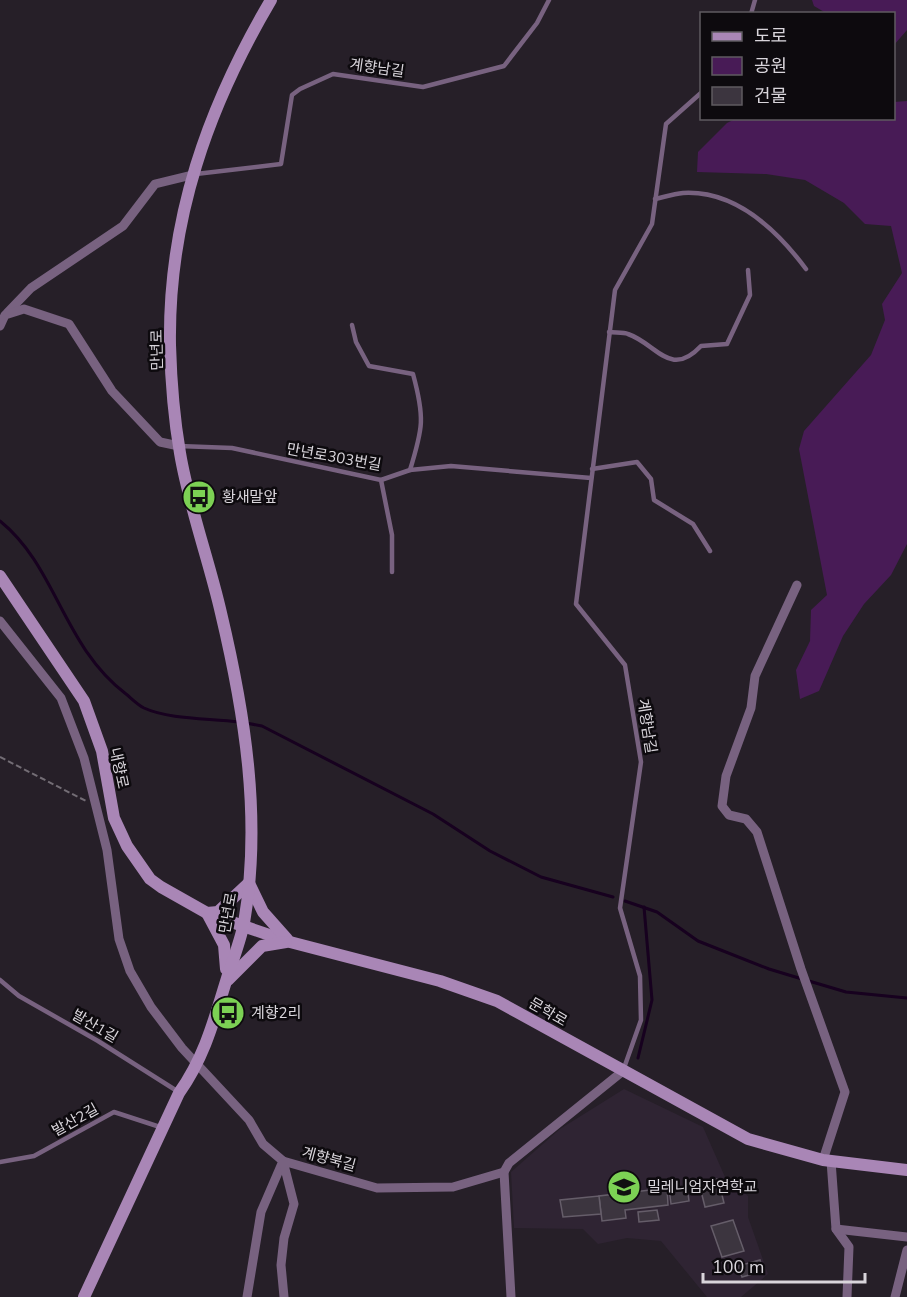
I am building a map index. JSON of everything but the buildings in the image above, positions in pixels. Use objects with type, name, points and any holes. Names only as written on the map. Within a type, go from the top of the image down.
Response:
[{"type":"street","name":"만년로","points":[[84,1297],[179,1092],[198,1066],[243,926],[249,883],[250,783],[248,759],[241,711],[221,613],[179,446],[170,345],[173,276],[192,175],[212,114],[243,48],[271,0]]},
{"type":"street","points":[[0,326],[5,315],[31,288],[123,226],[155,184],[192,175]]},
{"type":"street","points":[[5,315],[24,309],[69,324],[112,391],[160,442],[179,446]]},
{"type":"street","name":"내향로","points":[[0,576],[84,701],[102,752],[114,818],[127,846],[150,879],[181,900],[207,913],[243,926]]},
{"type":"street","points":[[797,585],[755,676],[751,708],[726,776],[722,806],[729,815],[746,819],[757,832],[801,969],[845,1092],[827,1161],[836,1229],[849,1247],[847,1297]]},
{"type":"street","points":[[0,621],[61,698],[84,758],[93,805],[107,850],[119,939],[130,971],[151,1007],[198,1066],[249,1120],[263,1144],[282,1161],[261,1212],[247,1297]]},
{"type":"street","points":[[226,983],[224,945],[207,913],[218,912],[249,883],[263,912],[290,942]]},
{"type":"street","name":"문학로","points":[[243,926],[290,942],[381,964],[496,1001],[748,1139],[827,1161],[907,1170]]},
{"type":"street","points":[[226,983],[262,946],[290,942]]},
{"type":"street","points":[[511,1297],[504,1172],[509,1163],[623,1071]]},
{"type":"street","name":"계향북길","points":[[282,1161],[377,1188],[453,1187],[504,1172]]},
{"type":"street","name":"계향북길","points":[[282,1161],[294,1204],[284,1238],[281,1265],[284,1297]]},
{"type":"street","points":[[836,1229],[907,1237]]},
{"type":"street","points":[[895,1297],[905,1271],[907,1250]]},
{"type":"lane","name":"계향남길","points":[[192,175],[281,164],[292,95],[300,88],[333,74],[423,87],[504,66],[537,23],[549,0]]},
{"type":"lane","name":"계향남길","points":[[623,1071],[641,1020],[640,975],[620,908],[641,762],[625,664],[576,604],[615,290],[652,224],[666,124],[700,94]]},
{"type":"lane","points":[[655,199],[684,193],[713,197],[739,206],[764,220],[788,244],[806,269]]},
{"type":"lane","points":[[609,332],[628,334],[662,357],[675,361],[691,357],[701,346],[728,344],[750,296],[748,270]]},
{"type":"lane","points":[[352,325],[356,342],[369,366],[412,374],[419,398],[423,430],[410,470]]},
{"type":"lane","name":"만년로303번길","points":[[179,446],[232,448],[381,480],[410,470],[451,466],[591,478]]},
{"type":"lane","points":[[592,469],[637,462],[651,479],[654,500],[693,524],[710,551]]},
{"type":"lane","points":[[381,480],[392,535],[392,572]]},
{"type":"lane","name":"발산1길","points":[[0,980],[19,996],[98,1041],[179,1092]]},
{"type":"lane","name":"발산2길","points":[[0,1162],[34,1156],[114,1112],[163,1128]]},
{"type":"path","points":[[0,757],[93,805]]},
{"type":"shaded area","name":"밀레니엄자연학교","points":[[624,1089],[703,1127],[725,1177],[748,1196],[748,1217],[768,1274],[741,1297],[707,1297],[661,1241],[627,1238],[598,1244],[583,1229],[514,1228],[511,1172],[560,1129]]},
{"type":"green space","points":[[812,0],[907,0],[907,30],[895,44],[895,12],[824,12],[814,6]]},
{"type":"green space","points":[[907,101],[907,544],[891,575],[864,604],[843,636],[819,691],[800,699],[796,670],[810,641],[811,610],[827,595],[799,449],[804,431],[871,355],[885,320],[882,304],[902,273],[891,226],[865,224],[844,203],[805,180],[766,174],[697,172],[698,152],[727,123],[733,120],[895,120],[895,102]]},
{"type":"waterway","points":[[0,521],[35,561],[87,653],[105,674],[135,701],[144,708],[166,715],[239,722]]},
{"type":"waterway","points":[[246,723],[262,726],[433,814],[490,851],[541,877],[613,897]]},
{"type":"waterway","points":[[625,901],[657,912],[698,941],[769,969],[802,979]]},
{"type":"waterway","points":[[638,1058],[652,1000],[644,907]]},
{"type":"waterway","points":[[809,981],[846,992],[907,998]]},
{"type":"place","name":"황새말앞","points":[[199,497]]},
{"type":"place","name":"계향2리","points":[[228,1013]]},
{"type":"place","name":"밀레니엄자연학교","points":[[624,1187]]}]
